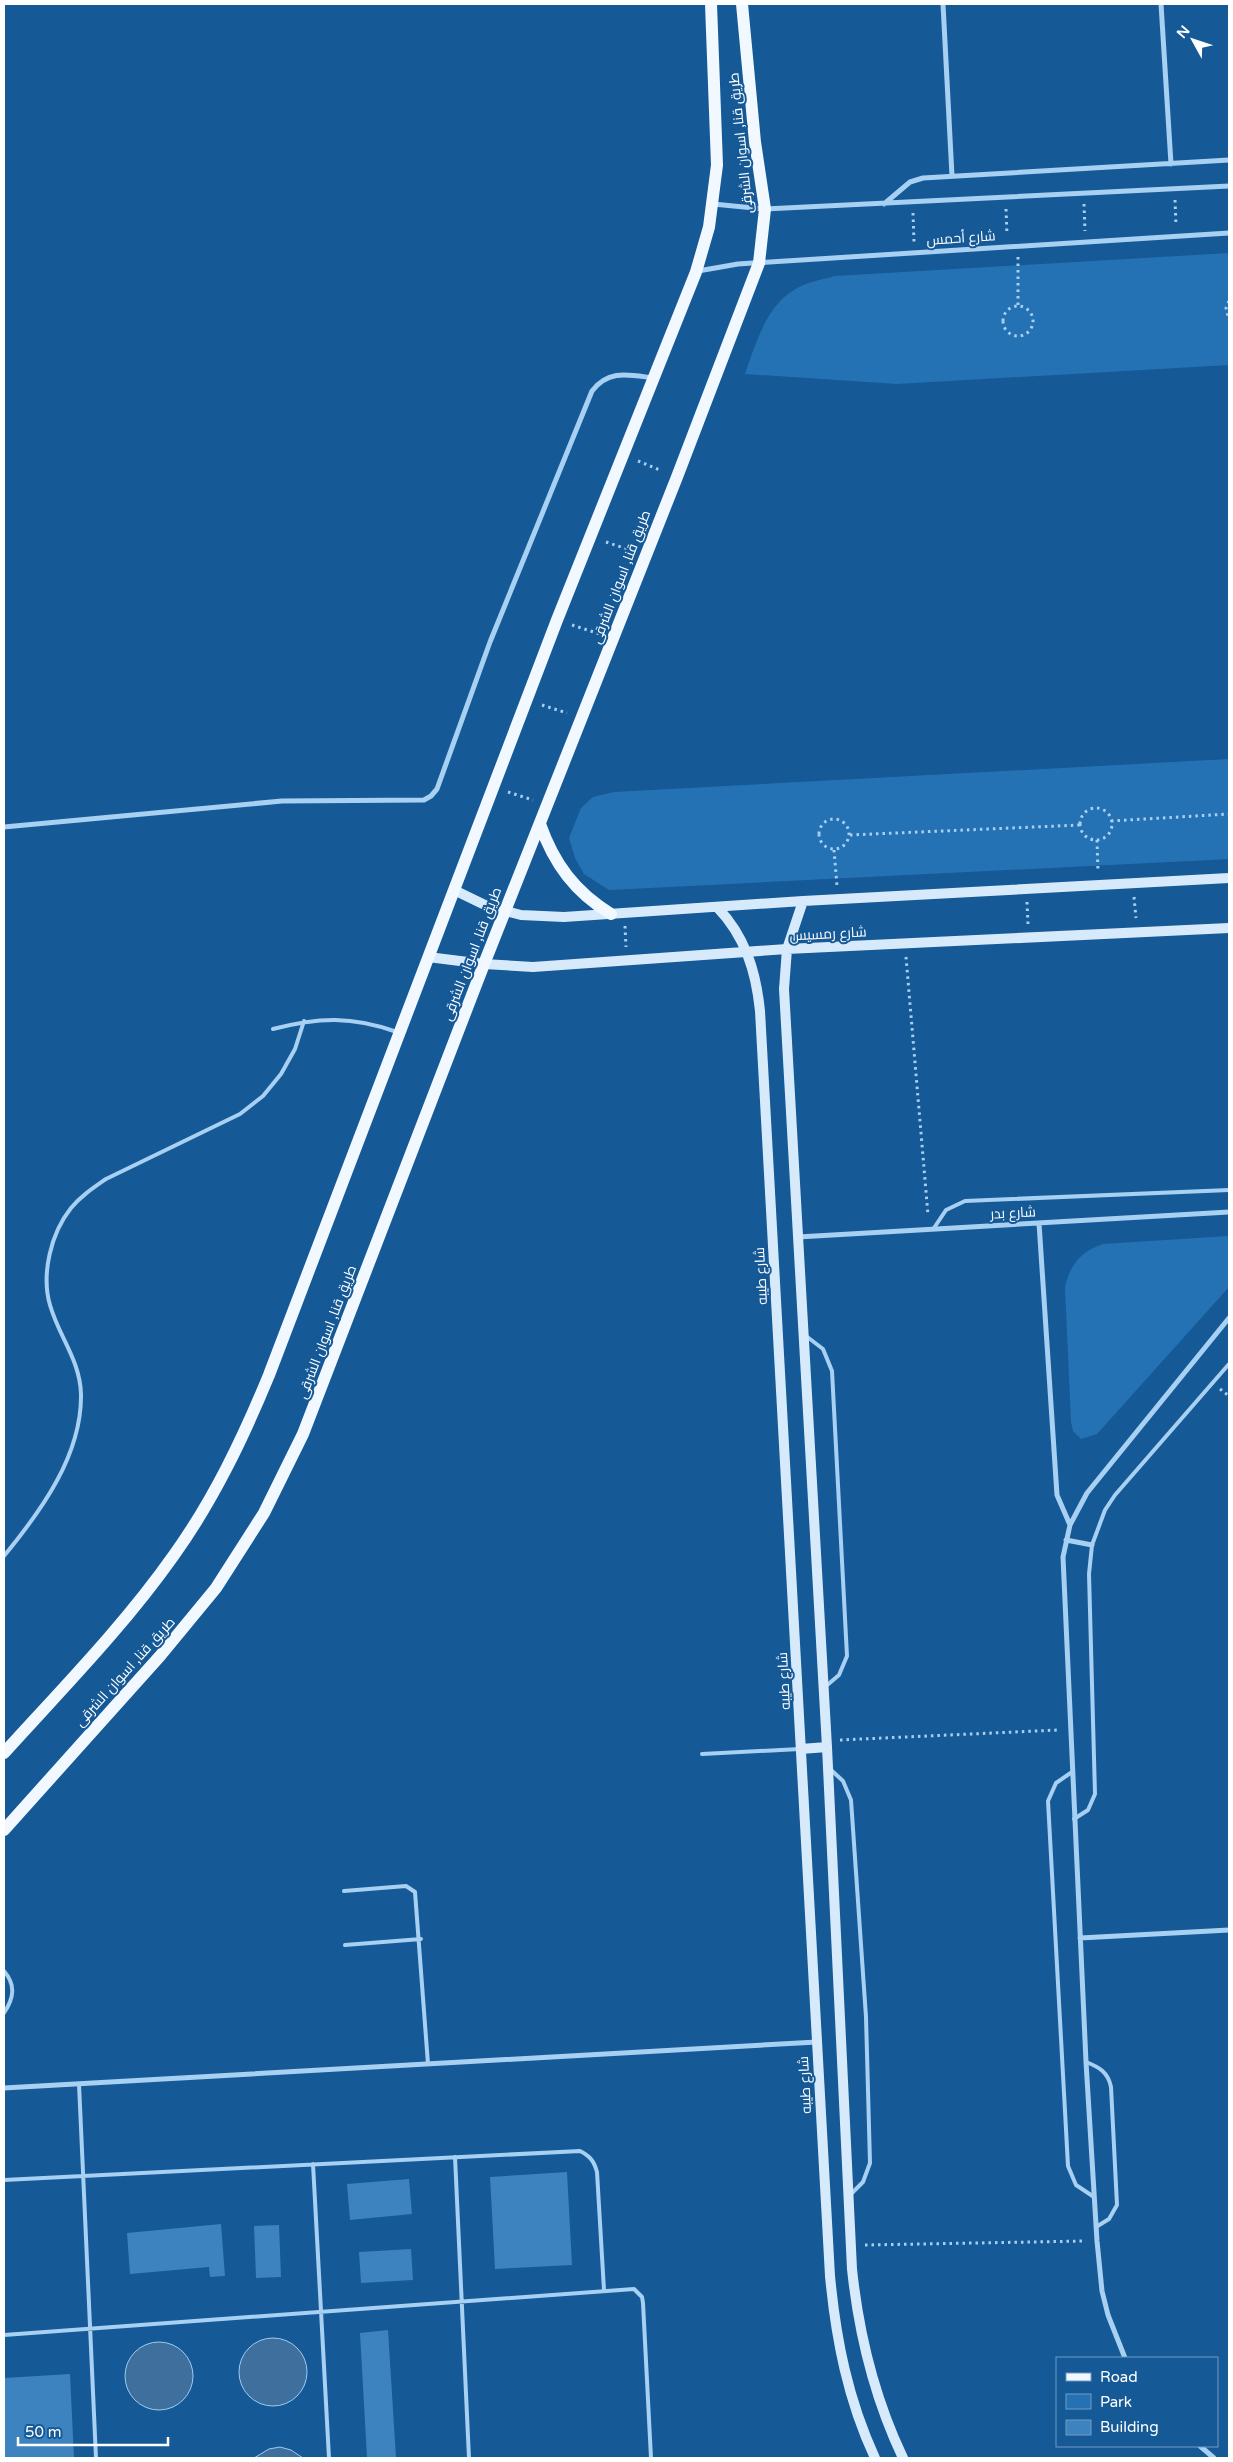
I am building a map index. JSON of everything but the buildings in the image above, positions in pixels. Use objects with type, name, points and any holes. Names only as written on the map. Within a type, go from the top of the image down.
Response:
[{"type":"main road","name":"طريق قنا, اسوان الشرقى","points":[[4,1753],[149,1589],[174,1556],[217,1488],[237,1450],[273,1366],[527,699],[696,272],[713,204],[718,145],[712,4]]},
{"type":"main road","name":"طريق قنا, اسوان الشرقى","points":[[4,1830],[189,1623],[221,1580],[264,1513],[304,1434],[484,964],[677,477],[759,263],[765,209],[755,142],[742,4]]},
{"type":"main road","points":[[540,824],[555,860],[566,876],[594,904],[618,914]]},
{"type":"main road","points":[[454,890],[478,902],[505,911],[543,916],[618,914],[803,901],[1229,878]]},
{"type":"main road","points":[[803,901],[787,950],[784,989],[827,1744],[852,2246],[856,2305],[862,2340],[880,2406],[903,2458]]},
{"type":"main road","name":"شارع طيبه","points":[[717,907],[734,928],[747,952],[754,972],[760,1011],[816,2042],[834,2314],[847,2382],[856,2414],[875,2458]]},
{"type":"main road","name":"شارع رمسيس","points":[[428,957],[484,964],[533,967],[747,952],[1229,928]]},
{"type":"main road","points":[[801,1749],[827,1744]]},
{"type":"street","points":[[942,4],[952,176]]},
{"type":"street","points":[[1161,4],[1171,164]]},
{"type":"street","points":[[884,204],[910,182],[952,176],[1229,160]]},
{"type":"street","points":[[713,204],[765,209],[1229,186]]},
{"type":"street","name":"شارع أحمس","points":[[696,272],[730,265],[1229,233]]},
{"type":"street","points":[[4,826],[282,801],[424,800],[431,796],[437,789],[490,642],[592,390],[598,383],[620,373],[654,378]]},
{"type":"street","name":"شارع بدر","points":[[798,1237],[1229,1212]]},
{"type":"street","points":[[1039,1223],[1056,1484],[1060,1506],[1070,1525]]},
{"type":"street","points":[[1125,2357],[1108,2315],[1102,2291],[1096,2227],[1070,1730],[1064,1574],[1066,1540],[1077,1509],[1097,1480],[1229,1318]]},
{"type":"street","points":[[1066,1540],[1092,1544]]},
{"type":"street","points":[[1080,1938],[1229,1930]]},
{"type":"street","points":[[4,2088],[816,2042]]},
{"type":"street","points":[[1201,2447],[1214,2458]]},
{"type":"lane","points":[[273,1030],[304,1021],[352,1020],[399,1032]]},
{"type":"lane","points":[[4,1556],[40,1507],[62,1469],[78,1421],[81,1396],[76,1363],[54,1318],[47,1288],[51,1250],[59,1228],[71,1208],[87,1192],[100,1183],[240,1114],[263,1096],[282,1074],[295,1049],[304,1021]]},
{"type":"lane","points":[[932,1228],[946,1210],[965,1202],[1229,1190]]},
{"type":"lane","points":[[804,1336],[818,1343],[830,1363],[847,1656],[839,1675],[823,1688]]},
{"type":"lane","points":[[1074,1819],[1088,1810],[1095,1794],[1089,1574],[1092,1544],[1097,1527],[1116,1495],[1229,1364]]},
{"type":"lane","points":[[702,1754],[801,1749]]},
{"type":"lane","points":[[828,1768],[843,1781],[851,1800],[866,2017],[870,2163],[864,2182],[849,2196]]},
{"type":"lane","points":[[1072,1772],[1056,1783],[1048,1801],[1068,2166],[1076,2185],[1094,2197]]},
{"type":"lane","points":[[344,1890],[401,1886],[412,1888],[418,1898],[428,2064]]},
{"type":"lane","points":[[345,1945],[420,1939]]},
{"type":"lane","points":[[4,1971],[13,1985],[12,2000],[4,2013]]},
{"type":"lane","points":[[1086,2062],[1097,2066],[1107,2075],[1112,2097],[1117,2205],[1109,2219],[1096,2227]]},
{"type":"lane","points":[[79,2084],[96,2458]]},
{"type":"lane","points":[[4,2180],[580,2151],[589,2156],[597,2172],[604,2290]]},
{"type":"lane","points":[[455,2157],[469,2458]]},
{"type":"lane","points":[[313,2164],[329,2458]]},
{"type":"lane","points":[[4,2334],[634,2289],[642,2297],[651,2458]]},
{"type":"path","points":[[1174,189],[1176,236]]},
{"type":"path","points":[[1084,194],[1086,242]]},
{"type":"path","points":[[1006,198],[1008,246]]},
{"type":"path","points":[[913,203],[914,253]]},
{"type":"path","points":[[1018,246],[1018,306]]},
{"type":"path","points":[[1229,301],[1226,308],[1229,320]]},
{"type":"path","points":[[1018,306],[1030,312],[1032,325],[1029,331],[1017,336],[1005,330],[1003,324],[1006,312],[1018,306]]},
{"type":"path","points":[[624,455],[677,477]]},
{"type":"path","points":[[591,537],[646,555]]},
{"type":"path","points":[[558,620],[613,639]]},
{"type":"path","points":[[527,699],[582,719]]},
{"type":"path","points":[[494,787],[548,804]]},
{"type":"path","points":[[1091,810],[1104,811],[1111,821],[1109,834],[1097,840],[1085,836],[1080,825],[1085,813],[1091,810]]},
{"type":"path","points":[[1111,821],[1229,814]]},
{"type":"path","points":[[828,820],[840,820],[845,823],[850,835],[845,845],[834,850],[823,845],[820,840],[820,828],[828,820]]},
{"type":"path","points":[[850,835],[1080,825]]},
{"type":"path","points":[[1097,840],[1098,885]]},
{"type":"path","points":[[834,850],[838,899]]},
{"type":"path","points":[[1132,884],[1138,933]]},
{"type":"path","points":[[1026,889],[1029,938]]},
{"type":"path","points":[[618,914],[627,960]]},
{"type":"path","points":[[905,944],[932,1228]]},
{"type":"path","points":[[827,1744],[1070,1730]]},
{"type":"path","points":[[852,2246],[1097,2240]]},
{"type":"green space","points":[[1229,253],[1229,365],[897,384],[745,374],[769,316],[784,297],[799,287],[835,276]]},
{"type":"green space","points":[[1229,759],[1229,859],[609,890],[584,874],[575,858],[569,838],[581,808],[593,797],[614,792]]},
{"type":"green space","points":[[1229,1236],[1229,1287],[1097,1434],[1081,1439],[1073,1431],[1071,1422],[1065,1287],[1073,1266],[1088,1251],[1103,1244]]},
{"type":"shaded area","points":[[266,2338],[280,2338],[292,2343],[302,2353],[307,2365],[307,2379],[302,2391],[292,2401],[280,2406],[266,2406],[254,2401],[244,2391],[239,2379],[239,2365],[244,2353],[254,2343]]},
{"type":"shaded area","points":[[152,2342],[166,2342],[178,2347],[188,2357],[193,2369],[193,2383],[188,2395],[178,2405],[166,2410],[152,2410],[140,2405],[130,2395],[125,2383],[125,2369],[130,2357],[140,2347]]},
{"type":"shaded area","points":[[280,2447],[291,2450],[303,2458],[254,2458],[269,2449]]}]
